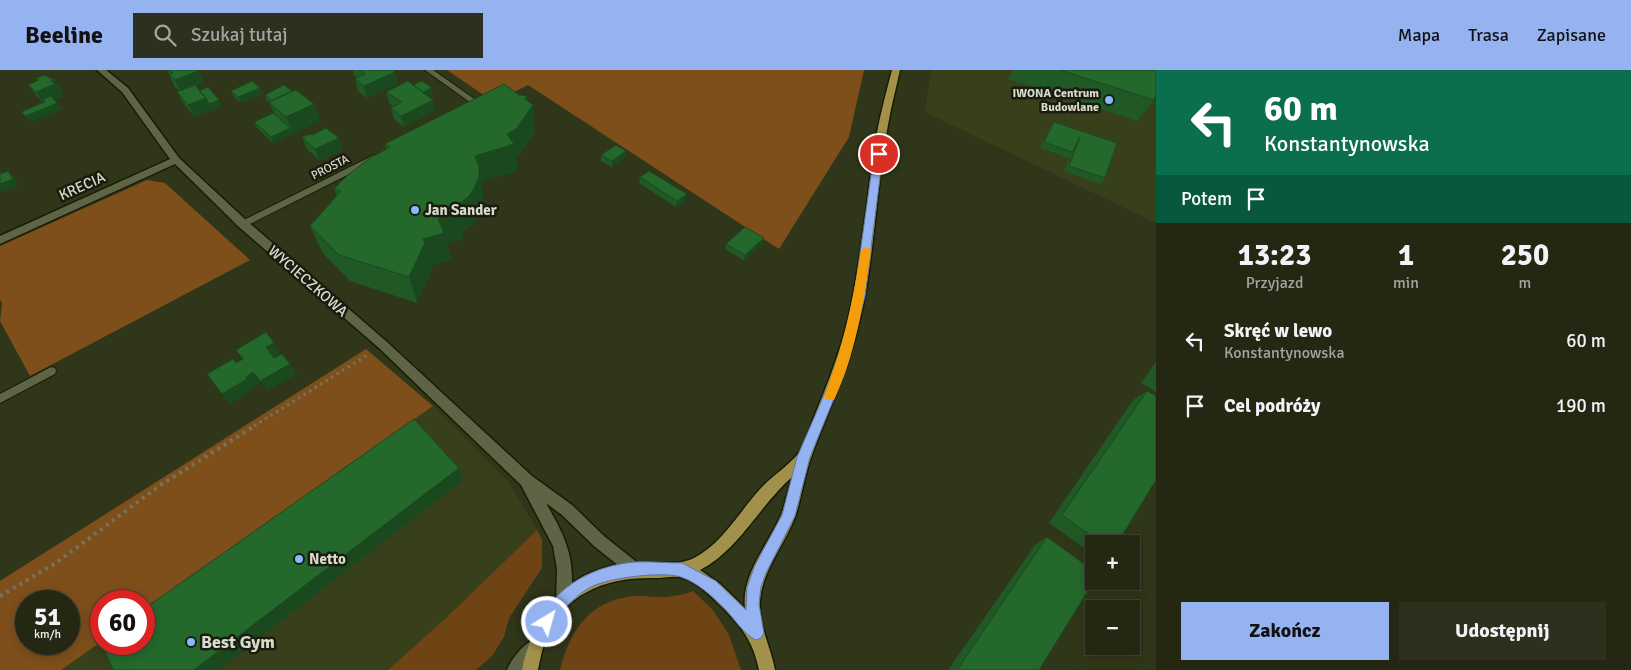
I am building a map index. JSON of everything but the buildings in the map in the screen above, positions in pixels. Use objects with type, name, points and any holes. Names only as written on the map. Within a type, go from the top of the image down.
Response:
[{"type":"main road","points":[[767,670],[756,633],[752,604],[754,587],[760,570],[788,516],[804,457],[840,372],[861,288],[883,126],[896,70]]},
{"type":"main road","points":[[530,670],[541,631],[556,607],[585,582],[615,572],[634,569],[682,570],[698,565],[724,545],[762,496],[804,457]]},
{"type":"main road","points":[[682,570],[711,586],[740,614],[756,633]]},
{"type":"street","name":"WYCIECZKOWA","points":[[102,70],[125,90],[176,160],[243,224],[383,345],[527,482],[567,510],[599,542],[634,569]]},
{"type":"street","name":"KRECIA","points":[[0,240],[176,160]]},
{"type":"street","name":"WYCIECZKOWA","points":[[527,482],[560,544],[565,569],[564,600]]},
{"type":"street","points":[[515,670],[536,647]]},
{"type":"lane","points":[[428,70],[479,105],[470,109]]},
{"type":"lane","name":"PROSTA","points":[[243,224],[383,153]]},
{"type":"lane","points":[[0,399],[51,371]]},
{"type":"path","points":[[0,596],[56,563],[159,486],[383,345]]},
{"type":"shaded area","points":[[447,70],[864,70],[849,137],[779,249],[528,85],[494,102]]},
{"type":"shaded area","points":[[931,70],[1156,70],[1156,223],[925,112]]},
{"type":"shaded area","points":[[147,180],[165,183],[250,260],[30,376],[0,321],[2,303],[0,299],[0,246]]},
{"type":"shaded area","points":[[366,349],[433,406],[155,604],[155,590],[90,590],[90,650],[61,670],[0,670],[0,581]]},
{"type":"shaded area","points":[[433,406],[509,483],[537,530],[449,615],[388,670],[61,670],[90,650],[90,655],[155,655],[155,604]]},
{"type":"shaded area","points":[[537,530],[542,539],[542,568],[509,618],[504,637],[492,656],[476,670],[388,670],[449,615]]},
{"type":"shaded area","points":[[693,591],[713,610],[729,635],[741,670],[560,670],[569,643],[576,631],[583,621],[604,605],[617,599],[632,596],[668,597]]},
{"type":"slow traffic","points":[[830,396],[840,372],[852,328],[866,250]]},
{"type":"place","name":"IWONA Centrum Budowlane","points":[[1109,100]]},
{"type":"place","name":"Jan Sander","points":[[415,210]]},
{"type":"place","name":"Netto","points":[[299,559]]},
{"type":"place","name":"Best Gym","points":[[191,642]]},
{"type":"route","points":[[547,622],[556,607],[585,582],[615,572],[634,569],[682,570],[711,586],[725,598],[756,633],[752,604],[754,587],[760,570],[788,516],[804,457],[840,372],[852,328],[859,296],[879,154]]}]
